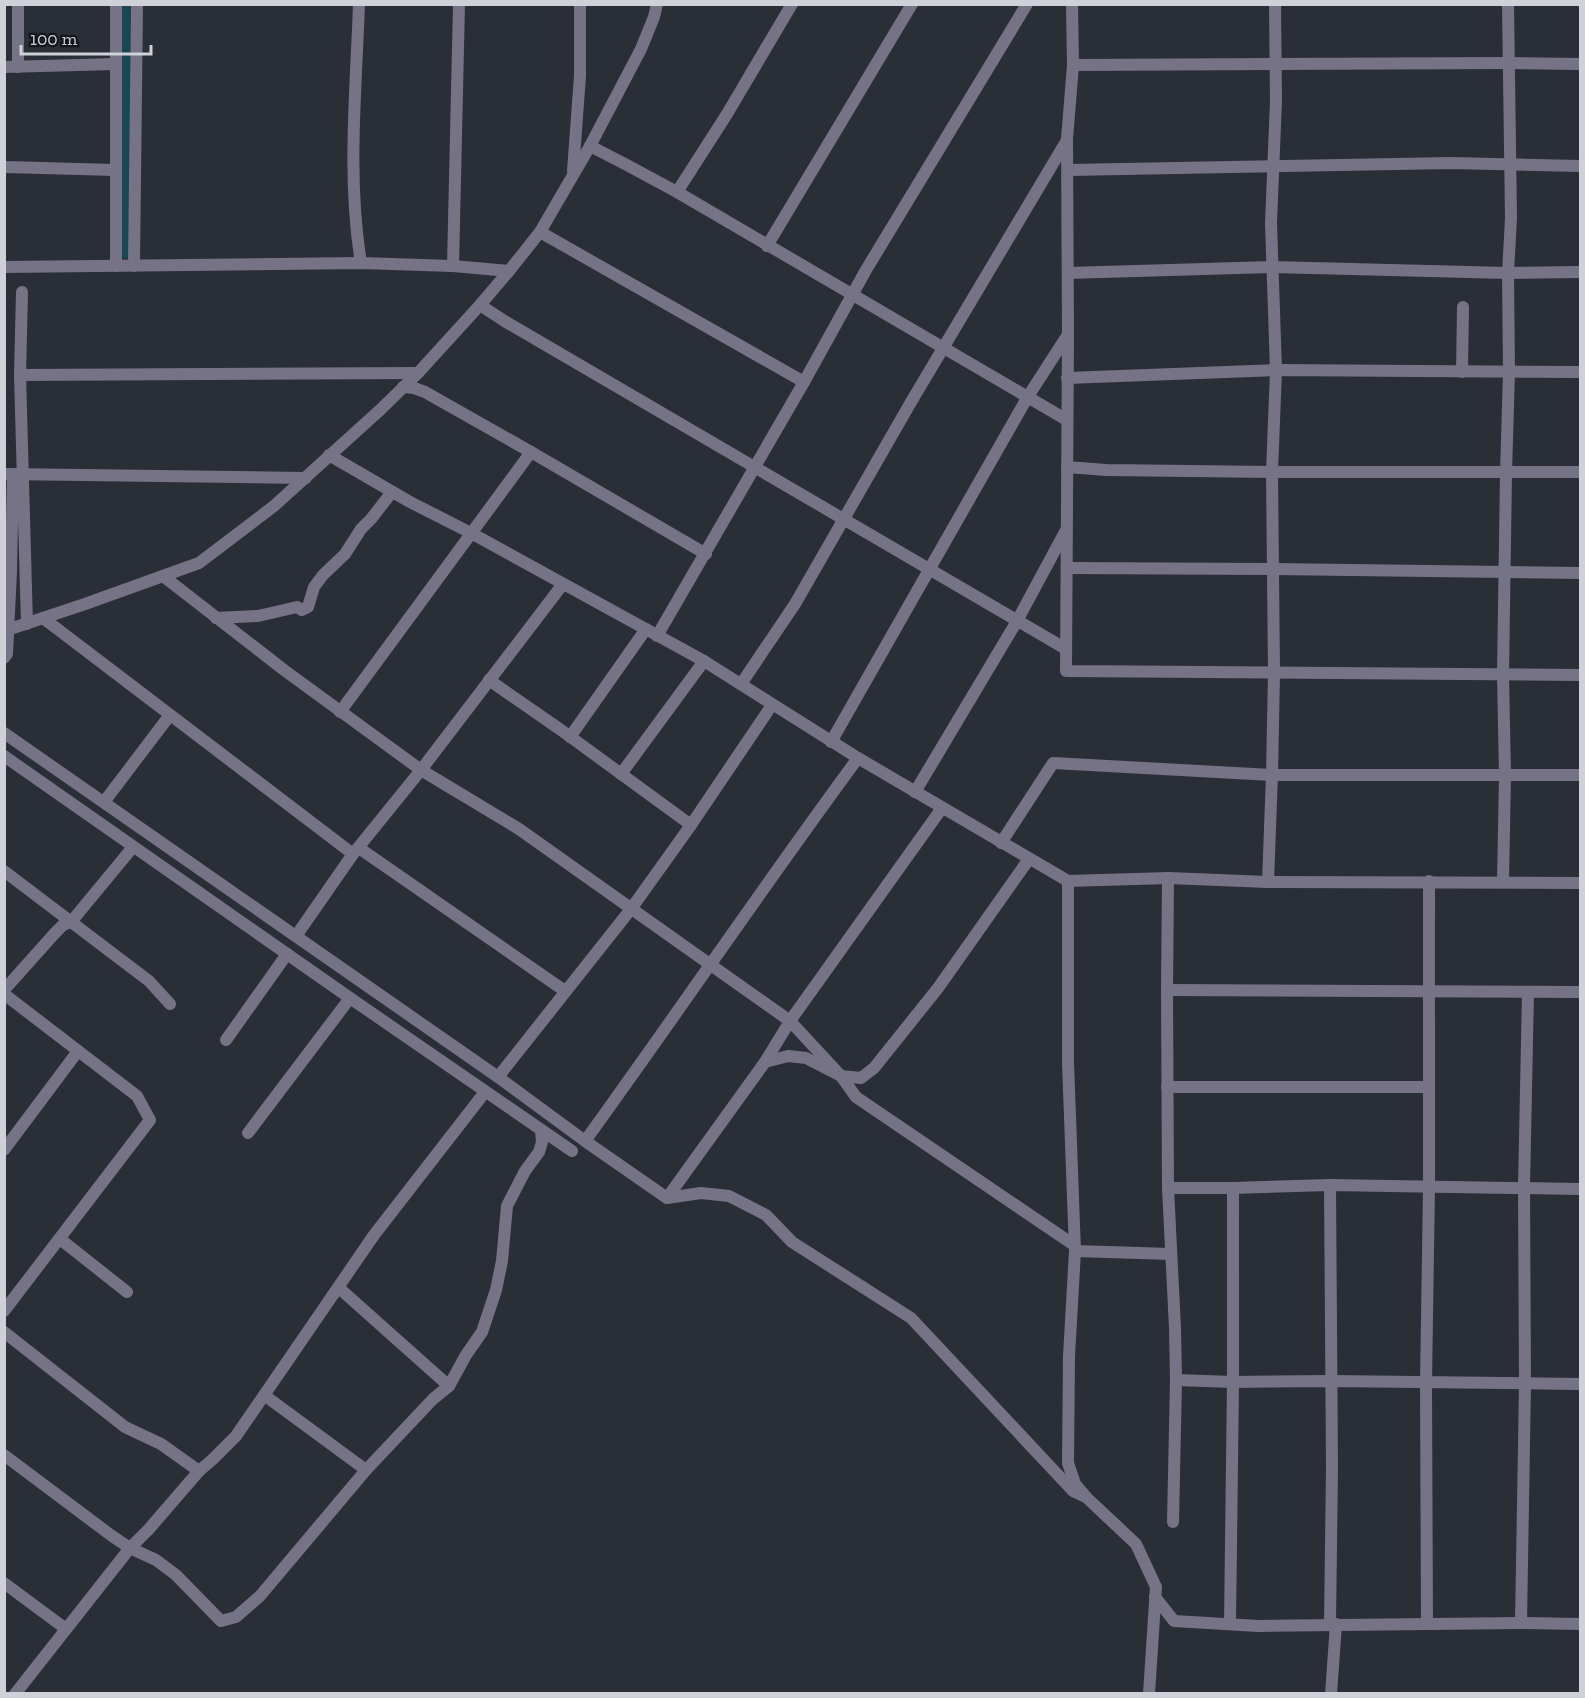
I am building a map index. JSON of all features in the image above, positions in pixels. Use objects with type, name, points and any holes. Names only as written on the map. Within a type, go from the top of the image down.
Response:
[{"type":"street","points":[[18,4],[18,66]]},
{"type":"street","points":[[116,4],[116,266]]},
{"type":"street","points":[[134,266],[136,4]]},
{"type":"street","points":[[359,4],[352,146],[356,233],[361,263]]},
{"type":"street","points":[[453,266],[459,4]]},
{"type":"street","points":[[573,176],[580,76],[580,4]]},
{"type":"street","points":[[7,630],[199,563],[274,506],[418,373],[480,305],[540,232],[590,146],[641,49],[657,4]]},
{"type":"street","points":[[676,192],[727,114],[792,4]]},
{"type":"street","points":[[767,246],[912,4]]},
{"type":"street","points":[[657,636],[852,296],[1027,4]]},
{"type":"street","points":[[1072,4],[1073,65],[1067,139],[1066,671],[1581,675]]},
{"type":"street","points":[[1268,882],[1274,673],[1272,472],[1276,370],[1271,223],[1276,101],[1275,4]]},
{"type":"street","points":[[1503,882],[1504,572],[1509,372],[1508,273],[1511,218],[1508,4]]},
{"type":"street","points":[[4,67],[115,64]]},
{"type":"street","points":[[1073,65],[1581,64]]},
{"type":"street","points":[[741,684],[795,604],[1067,139]]},
{"type":"street","points":[[590,146],[676,192],[1067,420]]},
{"type":"street","points":[[1068,170],[1451,163],[1581,166]]},
{"type":"street","points":[[4,166],[115,170]]},
{"type":"street","points":[[540,232],[804,382]]},
{"type":"street","points":[[4,267],[361,263],[453,266],[509,271]]},
{"type":"street","points":[[1068,273],[1272,267],[1508,273],[1581,272]]},
{"type":"street","points":[[4,658],[7,654],[8,571],[20,375],[22,292]]},
{"type":"street","points":[[480,305],[1066,649]]},
{"type":"street","points":[[1462,307],[1462,372]]},
{"type":"street","points":[[831,742],[1027,398],[1068,335]]},
{"type":"street","points":[[1067,378],[1276,370],[1581,372]]},
{"type":"street","points":[[20,375],[418,373]]},
{"type":"street","points":[[403,387],[425,392],[706,554]]},
{"type":"street","points":[[340,712],[531,452]]},
{"type":"street","points":[[329,455],[392,492],[704,661],[831,742],[1068,881],[1168,878],[1268,882],[1581,883]]},
{"type":"street","points":[[1067,467],[1106,470],[1272,472],[1581,472]]},
{"type":"street","points":[[14,474],[306,478]]},
{"type":"street","points":[[14,474],[27,624]]},
{"type":"street","points":[[216,618],[258,616],[297,607],[302,610],[308,607],[314,587],[345,554],[392,492]]},
{"type":"street","points":[[915,792],[1017,621],[1066,529]]},
{"type":"street","points":[[1067,568],[1581,573]]},
{"type":"street","points":[[163,576],[340,712],[421,770],[519,829],[790,1021],[841,1076],[856,1097],[1075,1248],[1171,1254]]},
{"type":"street","points":[[296,936],[356,851],[563,584]]},
{"type":"street","points":[[43,618],[170,715],[356,851],[565,991]]},
{"type":"street","points":[[570,736],[646,629]]},
{"type":"street","points":[[621,774],[704,661]]},
{"type":"street","points":[[489,680],[691,825]]},
{"type":"street","points":[[498,1077],[631,909],[772,705]]},
{"type":"street","points":[[104,802],[170,715]]},
{"type":"street","points":[[4,733],[498,1077],[667,1198],[701,1193],[729,1196],[766,1215],[792,1242],[911,1318],[1073,1491],[1086,1497]]},
{"type":"street","points":[[4,756],[572,1151]]},
{"type":"street","points":[[585,1141],[858,758]]},
{"type":"street","points":[[1001,843],[1053,763],[1272,775],[1581,775]]},
{"type":"street","points":[[667,1198],[942,808]]},
{"type":"street","points":[[4,990],[55,933],[63,925],[71,922],[133,847]]},
{"type":"street","points":[[765,1062],[788,1056],[806,1058],[841,1076],[861,1078],[874,1068],[938,988],[1029,859]]},
{"type":"street","points":[[4,871],[149,981],[170,1004]]},
{"type":"street","points":[[1168,878],[1168,1188],[1176,1380],[1173,1522]]},
{"type":"street","points":[[1068,881],[1068,1063],[1075,1248],[1068,1463],[1075,1484],[1136,1544],[1156,1587],[1149,1694]]},
{"type":"street","points":[[1426,1624],[1429,881]]},
{"type":"street","points":[[226,1040],[287,954]]},
{"type":"street","points":[[1167,990],[1581,992]]},
{"type":"street","points":[[1521,1623],[1527,992]]},
{"type":"street","points":[[4,994],[137,1096],[150,1120],[4,1311]]},
{"type":"street","points":[[248,1133],[350,998]]},
{"type":"street","points":[[4,1150],[78,1051]]},
{"type":"street","points":[[1167,1087],[1429,1087]]},
{"type":"street","points":[[15,1694],[130,1548],[199,1471],[236,1436],[374,1235],[485,1092]]},
{"type":"street","points":[[4,1455],[130,1548],[156,1560],[176,1575],[221,1621],[236,1617],[260,1596],[366,1470],[433,1399],[449,1386],[482,1332],[496,1290],[502,1261],[507,1206],[525,1171],[538,1152],[542,1142],[541,1130]]},
{"type":"street","points":[[1168,1188],[1330,1185],[1581,1189]]},
{"type":"street","points":[[1330,1185],[1333,1624],[1331,1694]]},
{"type":"street","points":[[1230,1624],[1233,1188]]},
{"type":"street","points":[[60,1239],[127,1292]]},
{"type":"street","points":[[339,1288],[449,1386]]},
{"type":"street","points":[[4,1332],[125,1427],[161,1444],[199,1471]]},
{"type":"street","points":[[1176,1380],[1581,1384]]},
{"type":"street","points":[[264,1395],[366,1470]]},
{"type":"street","points":[[4,1583],[66,1629]]},
{"type":"street","points":[[1155,1597],[1174,1622],[1258,1626],[1581,1624]]},
{"type":"waterway","points":[[125,254],[126,4]]}]
